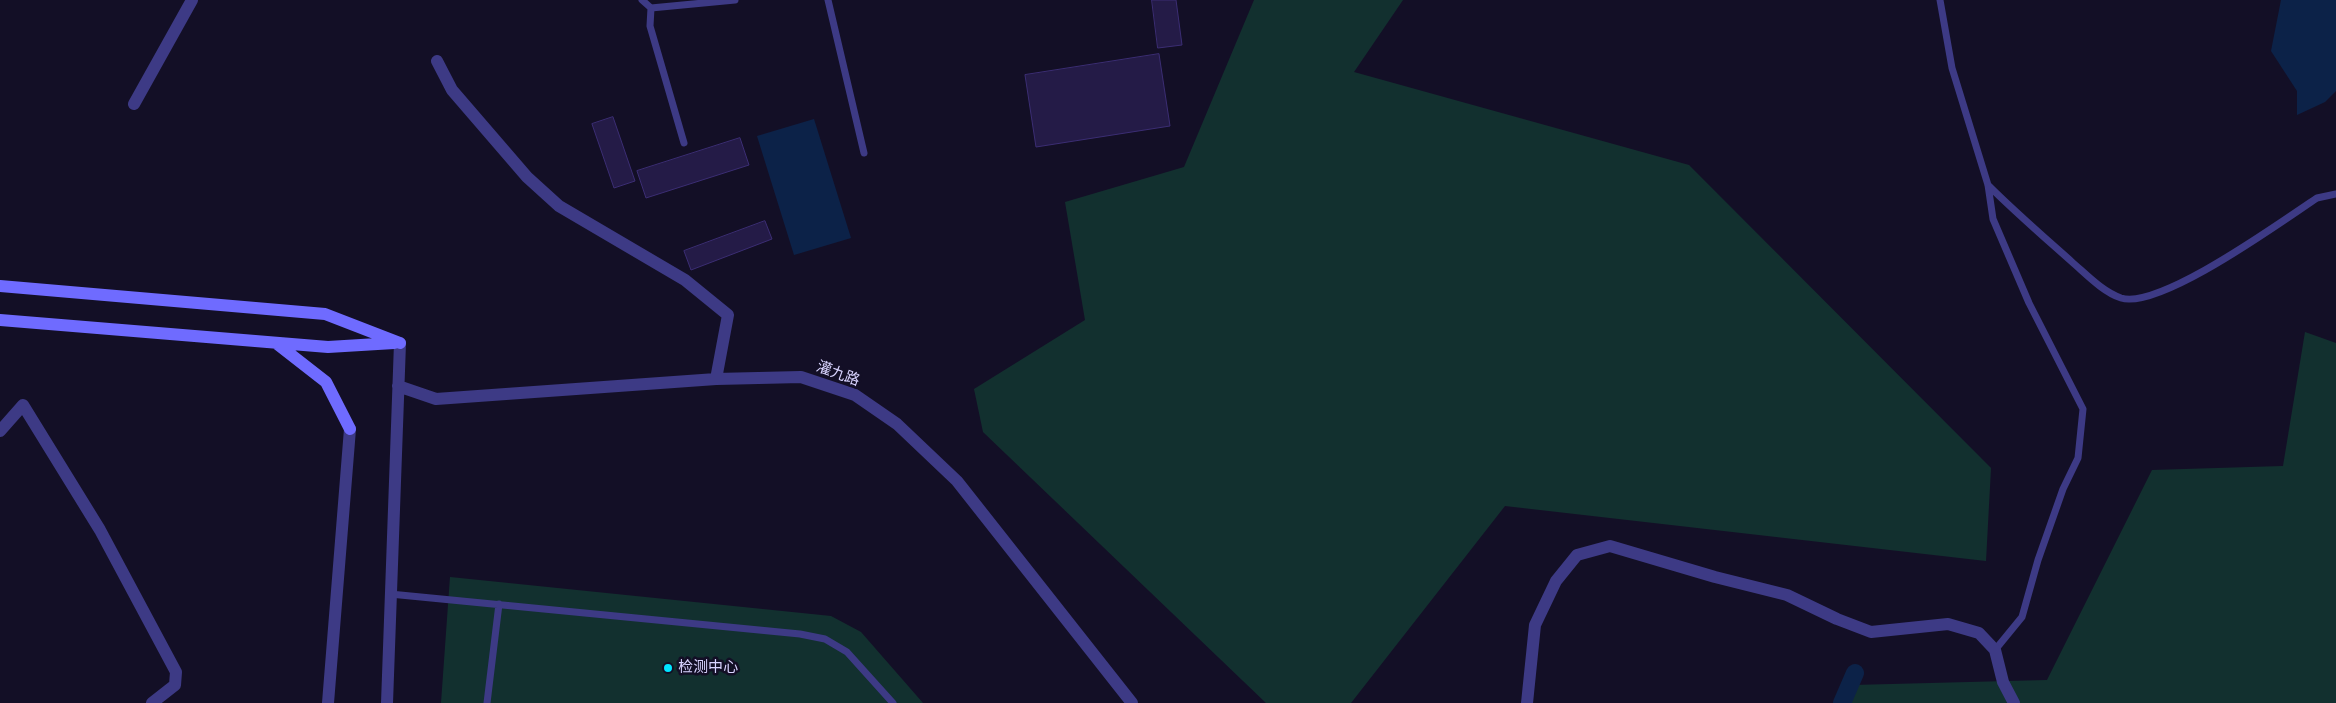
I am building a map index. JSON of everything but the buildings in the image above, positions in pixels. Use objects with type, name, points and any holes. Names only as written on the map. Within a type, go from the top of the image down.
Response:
[{"type":"street","points":[[134,104],[192,0]]},
{"type":"street","points":[[437,61],[452,90],[527,177],[559,206],[685,280],[728,315],[716,379]]},
{"type":"street","points":[[0,286],[325,314],[400,343]]},
{"type":"street","points":[[0,320],[328,347],[400,343]]},
{"type":"street","points":[[276,343],[326,382],[350,429],[328,703]]},
{"type":"street","points":[[387,703],[400,343]]},
{"type":"street","name":"灌九路","points":[[398,386],[436,398],[716,379],[800,377],[855,395],[897,424],[957,480],[1132,703]]},
{"type":"street","points":[[0,431],[23,405],[100,530],[176,672],[175,685],[152,703]]},
{"type":"street","points":[[1526,703],[1535,625],[1556,581],[1577,555],[1610,546],[1715,577],[1787,595],[1837,619],[1871,632],[1948,624],[1979,633],[1995,650],[2003,682],[2014,703]]},
{"type":"lane","points":[[642,0],[651,8],[735,0]]},
{"type":"lane","points":[[828,0],[864,153]]},
{"type":"lane","points":[[1940,0],[1952,68],[1988,185],[1993,219],[2029,303],[2083,409],[2078,458],[2063,489],[2041,551],[2022,617],[1995,650]]},
{"type":"lane","points":[[651,8],[650,26],[684,143]]},
{"type":"lane","points":[[1988,185],[2019,216],[2091,278],[2109,292],[2123,298],[2147,297],[2206,271],[2317,198],[2336,194]]},
{"type":"lane","points":[[390,594],[800,634],[825,639],[847,652],[893,703]]},
{"type":"lane","points":[[487,703],[498,604]]},
{"type":"green space","points":[[1254,0],[1403,0],[1354,72],[1689,165],[1991,468],[1986,561],[1505,506],[1351,703],[1266,703],[983,432],[974,389],[1085,320],[1065,202],[1184,167]]},
{"type":"green space","points":[[2305,332],[2336,343],[2336,703],[1847,703],[1853,685],[2047,680],[2152,470],[2283,466]]},
{"type":"green space","name":"检测中心","points":[[450,577],[831,616],[861,632],[923,703],[441,703]]},
{"type":"water","points":[[2281,0],[2336,0],[2336,91],[2325,102],[2297,115],[2297,91],[2271,51]]},
{"type":"water","points":[[814,119],[851,238],[794,255],[757,136]]},
{"type":"waterway","points":[[1842,703],[1855,673]]},
{"type":"place","name":"检测中心","points":[[668,668]]}]
